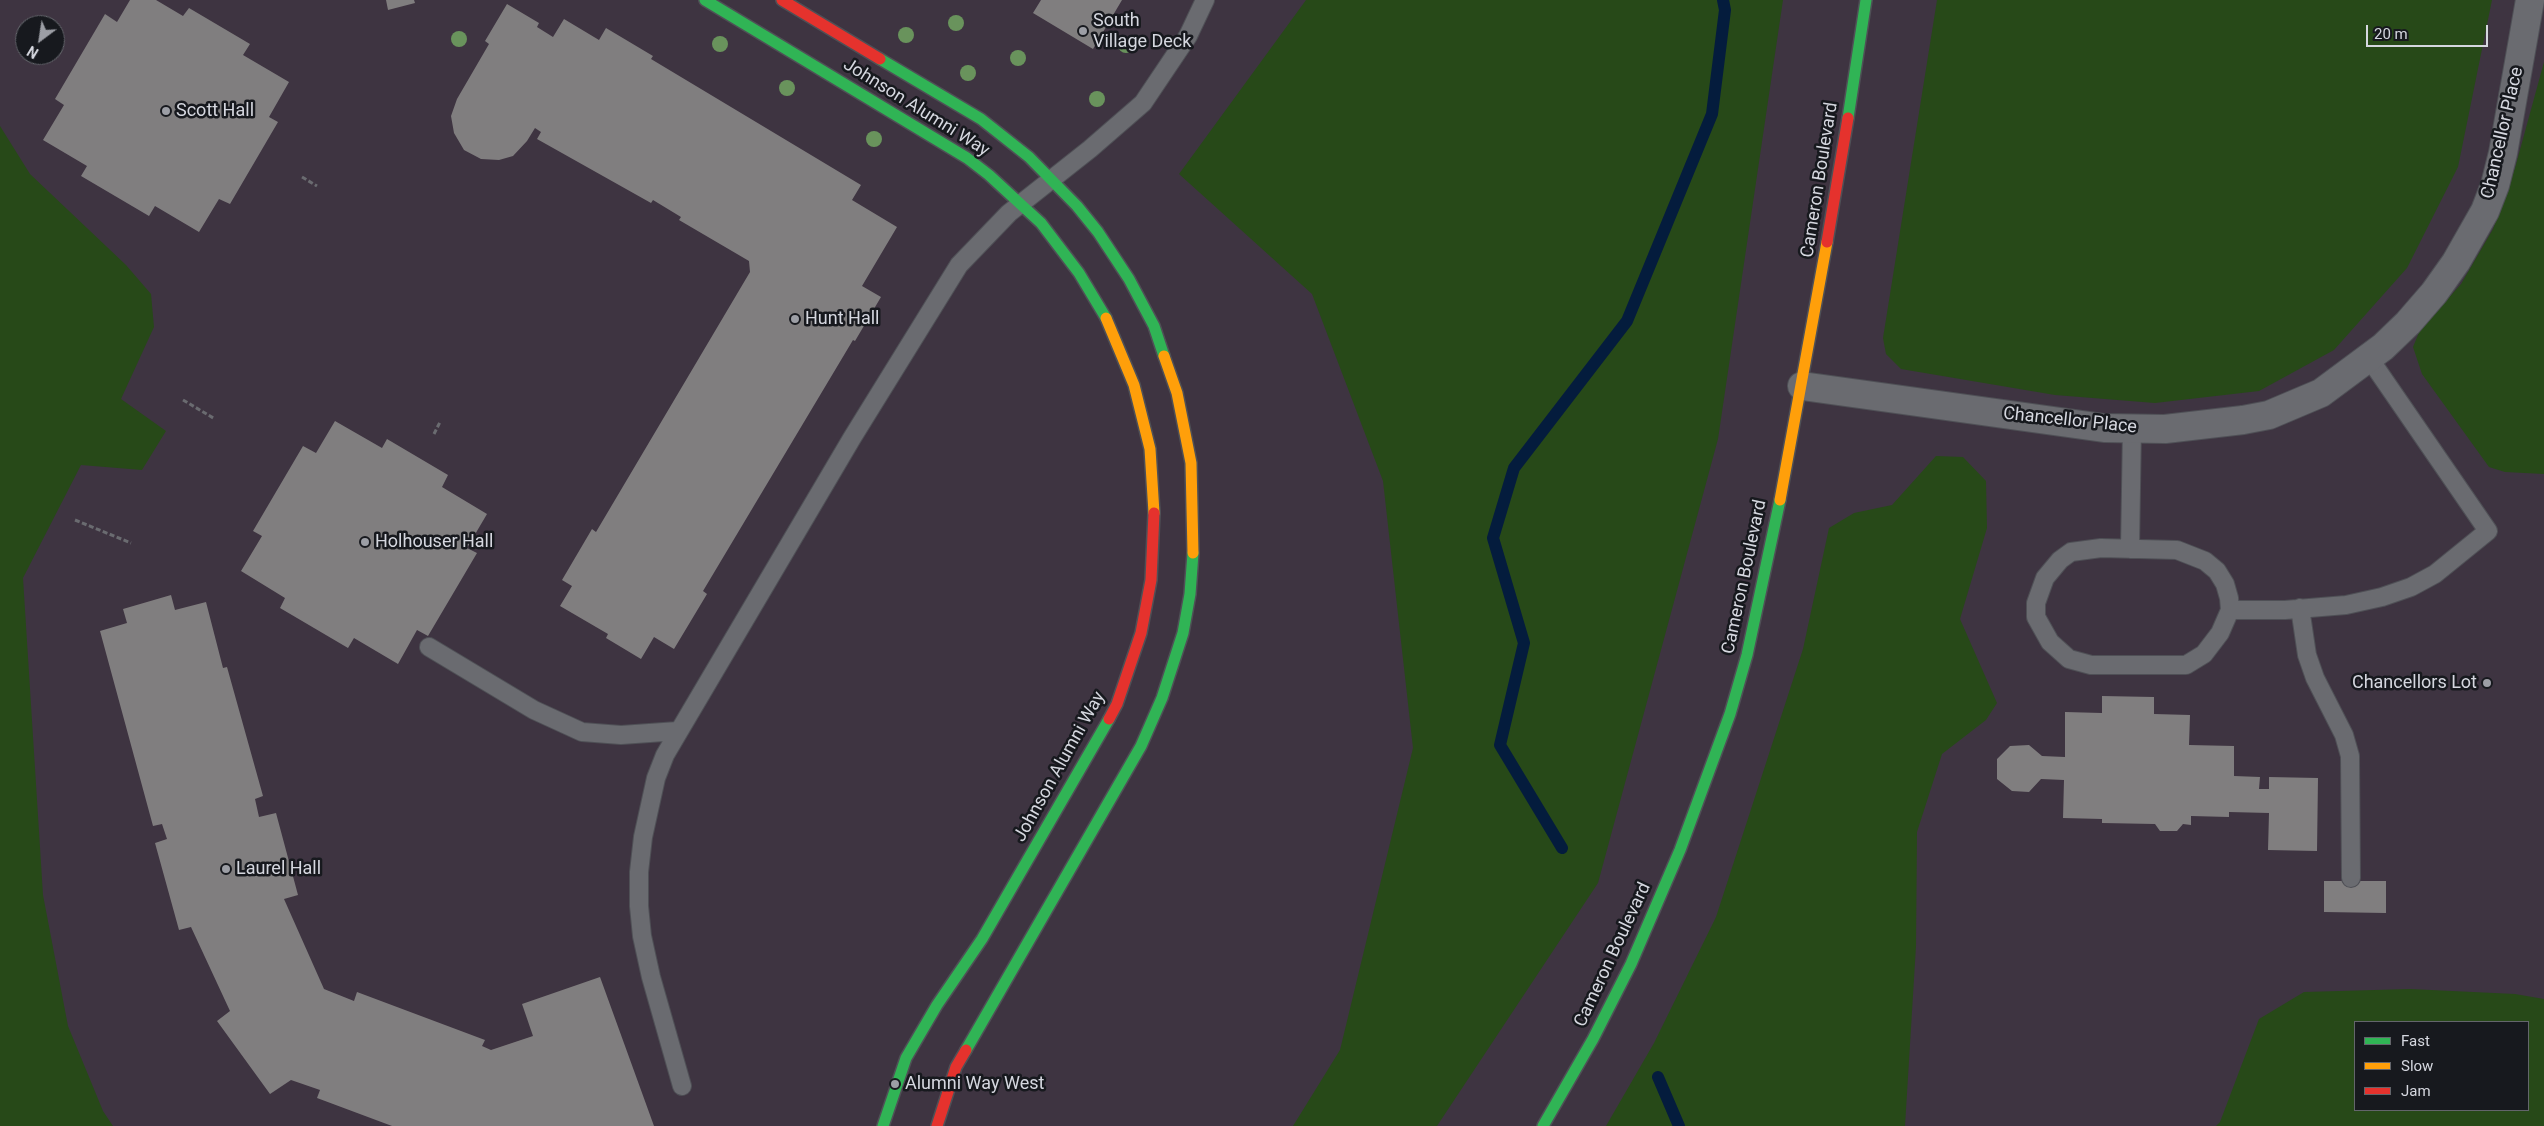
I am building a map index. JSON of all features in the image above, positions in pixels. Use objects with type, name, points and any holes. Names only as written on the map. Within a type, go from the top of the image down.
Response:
[{"type":"street","name":"Johnson Alumni Way","points":[[705,0],[953,149],[989,175],[1021,204],[1040,224],[1079,273],[1097,301],[1132,378],[1141,404],[1150,449],[1155,526],[1151,580],[1141,633],[1117,704],[1108,725],[982,939],[937,1005],[906,1058],[883,1126]]},
{"type":"street","name":"Johnson Alumni Way","points":[[782,0],[980,119],[1014,144],[1052,179],[1098,232],[1129,279],[1154,326],[1184,419],[1194,489],[1194,537],[1190,594],[1178,651],[1153,721],[966,1048],[950,1081],[937,1126]]},
{"type":"street","name":"Cameron Boulevard","points":[[1543,1126],[1593,1039],[1631,964],[1680,850],[1715,756],[1740,680],[1760,600],[1802,386],[1841,162],[1866,0]]},
{"type":"street","name":"Chancellor Place","points":[[1802,386],[2104,428],[2165,429],[2206,425],[2269,415],[2321,393],[2369,358],[2408,323],[2434,293],[2456,262],[2485,211],[2495,185],[2503,152],[2530,0]]},
{"type":"lane","points":[[682,1086],[651,978],[642,936],[639,906],[639,872],[649,806],[665,755],[811,506],[946,286],[973,249],[996,224],[1143,103],[1188,36],[1205,0]]},
{"type":"lane","points":[[2230,610],[2346,605],[2382,597],[2411,587],[2435,574],[2488,531],[2369,358]]},
{"type":"lane","points":[[2130,549],[2132,428]]},
{"type":"lane","points":[[2090,548],[2130,549],[2177,550],[2205,561],[2217,572],[2225,584],[2230,598],[2230,610],[2212,645],[2194,662],[2186,665],[2092,665],[2069,659],[2050,642],[2036,616],[2036,603],[2044,578],[2060,560],[2071,552],[2090,548]]},
{"type":"lane","points":[[2300,608],[2307,655],[2315,678],[2344,735],[2350,756],[2351,878]]},
{"type":"lane","points":[[429,647],[534,710],[582,732],[621,734],[678,731]]},
{"type":"path","points":[[302,177],[317,186]]},
{"type":"path","points":[[183,400],[215,419]]},
{"type":"path","points":[[434,434],[440,422]]},
{"type":"path","points":[[75,520],[131,543]]},
{"type":"shaded area","points":[[0,0],[2544,0],[2544,1126],[0,1126]]},
{"type":"green space","points":[[1306,0],[1783,0],[1718,439],[1598,883],[1437,1126],[1293,1126],[1340,1050],[1413,748],[1383,481],[1312,294],[1179,174]]},
{"type":"green space","points":[[1937,0],[2492,0],[2458,167],[2407,268],[2334,350],[2259,391],[2155,403],[2055,395],[1901,369],[1886,354],[1883,338]]},
{"type":"green space","points":[[2544,62],[2544,474],[2505,472],[2489,467],[2422,374],[2413,347],[2420,330],[2461,284],[2493,229],[2515,168]]},
{"type":"green space","points":[[0,126],[30,174],[126,265],[151,294],[154,327],[121,399],[166,431],[142,470],[81,465],[23,578],[43,895],[68,1026],[103,1111],[113,1126],[0,1126]]},
{"type":"green space","points":[[1936,456],[1963,457],[1986,481],[1987,528],[1960,619],[1997,703],[1986,720],[1942,754],[1917,832],[1916,946],[1905,1126],[1606,1126],[1654,1043],[1716,917],[1803,649],[1829,528],[1854,513],[1892,505]]},
{"type":"green space","points":[[2410,989],[2515,994],[2544,999],[2544,1126],[2216,1126],[2220,1122],[2259,1019],[2304,992]]},
{"type":"building","name":"Scott Hall","points":[[130,0],[156,0],[183,16],[189,8],[250,44],[243,55],[289,82],[269,117],[278,122],[230,204],[219,199],[199,232],[155,206],[149,216],[81,176],[87,166],[43,140],[64,105],[55,99],[105,14],[117,22]]},
{"type":"building","points":[[386,0],[414,0],[415,3],[388,10]]},
{"type":"building","name":"South Village Deck","points":[[1041,0],[1122,0],[1093,49],[1033,13]]},
{"type":"building","name":"Hunt Hall","points":[[507,4],[539,23],[537,27],[553,37],[564,19],[599,40],[606,28],[653,56],[651,59],[861,185],[852,200],[897,227],[862,286],[881,297],[855,341],[853,340],[703,591],[707,594],[674,649],[654,637],[641,659],[606,638],[608,634],[560,606],[572,586],[562,580],[592,529],[596,532],[750,272],[749,261],[679,220],[681,217],[653,200],[651,203],[537,139],[541,132],[535,128],[527,141],[513,156],[499,160],[481,159],[464,150],[454,133],[451,116],[457,99],[489,44],[485,41]]},
{"type":"building","name":"Holhouser Hall","points":[[335,421],[382,448],[387,439],[448,475],[442,487],[487,514],[467,548],[477,553],[428,636],[417,630],[398,664],[354,638],[348,648],[280,608],[285,598],[241,571],[262,536],[253,531],[303,446],[316,453]]},
{"type":"building","name":"Laurel Hall","points":[[171,595],[175,610],[206,602],[223,668],[227,667],[263,796],[255,799],[259,817],[276,813],[298,895],[284,899],[324,989],[354,1001],[357,992],[485,1040],[482,1046],[491,1050],[533,1036],[522,1004],[600,977],[654,1126],[392,1126],[317,1098],[320,1090],[291,1080],[270,1094],[217,1021],[230,1011],[191,927],[179,930],[155,843],[167,839],[162,824],[153,826],[100,631],[127,623],[123,609]]},
{"type":"building","points":[[2102,696],[2154,697],[2154,714],[2190,715],[2189,745],[2234,746],[2234,776],[2260,777],[2259,789],[2269,789],[2269,777],[2318,778],[2317,851],[2268,850],[2269,813],[2229,812],[2229,817],[2191,816],[2191,825],[2183,824],[2177,831],[2160,831],[2155,824],[2102,823],[2102,819],[2063,818],[2064,780],[2041,779],[2029,792],[2012,791],[1997,779],[1997,759],[2010,746],[2029,745],[2042,756],[2065,757],[2065,712],[2102,713]]},
{"type":"building","points":[[2324,881],[2386,881],[2386,913],[2324,912]]},
{"type":"waterway","points":[[1562,848],[1500,745],[1524,643],[1493,538],[1514,468],[1627,321],[1712,114],[1725,10],[1723,0]]},
{"type":"waterway","points":[[1658,1077],[1679,1126]]},
{"type":"traffic: fast","points":[[705,0],[967,158],[989,175],[1041,223],[1079,273],[1106,318]]},
{"type":"traffic: fast","points":[[1848,118],[1866,0]]},
{"type":"traffic: fast","points":[[880,59],[981,119],[1029,157],[1077,206],[1098,232],[1129,279],[1154,326],[1164,356]]},
{"type":"traffic: fast","points":[[1543,1126],[1593,1039],[1631,964],[1680,850],[1730,714],[1747,655],[1780,500]]},
{"type":"traffic: fast","points":[[966,1050],[1141,746],[1162,698],[1183,633],[1190,594],[1193,553]]},
{"type":"traffic: fast","points":[[883,1126],[906,1058],[937,1005],[982,939],[1109,719]]},
{"type":"traffic: slow","points":[[1780,500],[1827,242]]},
{"type":"traffic: slow","points":[[1106,318],[1134,385],[1150,449],[1154,513]]},
{"type":"traffic: slow","points":[[1164,356],[1177,393],[1191,463],[1193,553]]},
{"type":"traffic: jam","points":[[782,0],[880,59]]},
{"type":"traffic: jam","points":[[1827,242],[1848,118]]},
{"type":"traffic: jam","points":[[1109,719],[1117,704],[1141,633],[1151,580],[1154,513]]},
{"type":"traffic: jam","points":[[937,1126],[956,1067],[966,1050]]},
{"type":"place","name":"South Village Deck","points":[[1083,31]]},
{"type":"place","name":"Scott Hall","points":[[166,111]]},
{"type":"place","name":"Hunt Hall","points":[[795,319]]},
{"type":"place","name":"Holhouser Hall","points":[[365,542]]},
{"type":"place","name":"Chancellors Lot","points":[[2487,683]]},
{"type":"place","name":"Laurel Hall","points":[[226,869]]},
{"type":"place","name":"Alumni Way West","points":[[895,1084]]}]
